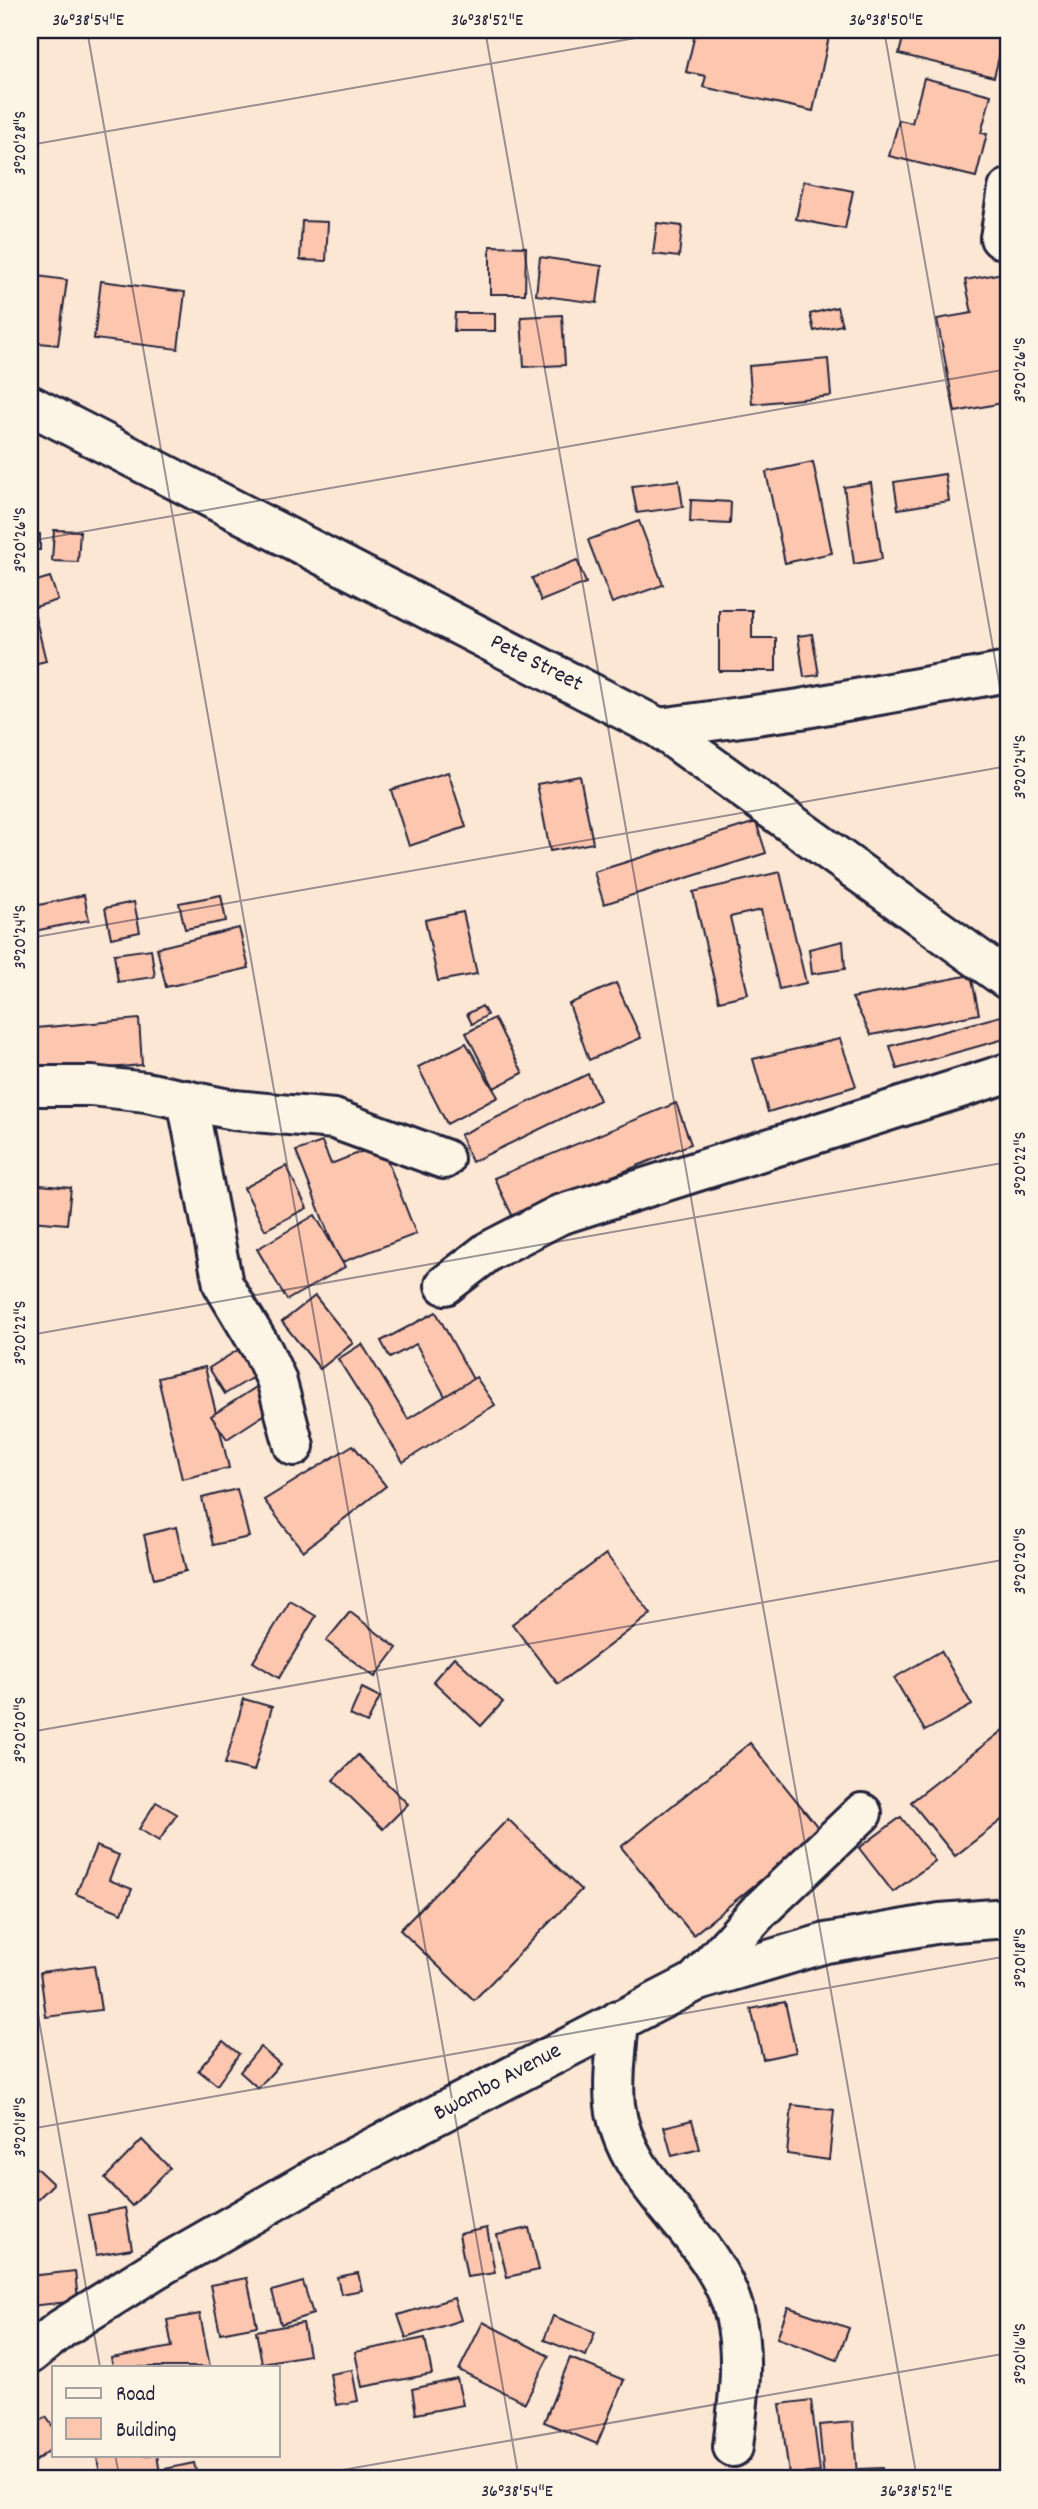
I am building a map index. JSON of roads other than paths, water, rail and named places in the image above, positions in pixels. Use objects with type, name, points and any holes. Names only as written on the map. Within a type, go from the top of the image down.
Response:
[{"type":"street","points":[[1000,238],[1008,189]]},
{"type":"street","name":"Pete Street","points":[[30,405],[659,728],[1008,980]]},
{"type":"street","points":[[659,728],[800,709],[1008,673]]},
{"type":"street","points":[[445,1285],[489,1251],[559,1215],[1008,1073]]},
{"type":"street","points":[[30,1086],[92,1086],[234,1110],[334,1119],[444,1159]]},
{"type":"street","points":[[187,1100],[223,1284],[276,1379],[293,1446]]},
{"type":"street","points":[[695,1982],[759,1911],[862,1813]]},
{"type":"street","name":"Bwambo Avenue","points":[[30,2354],[61,2329],[156,2269],[298,2188],[695,1982],[825,1943],[940,1923],[1008,1918]]},
{"type":"street","points":[[619,2020],[615,2104],[628,2148],[643,2175],[684,2225],[718,2275],[734,2314],[742,2376],[733,2447]]}]
